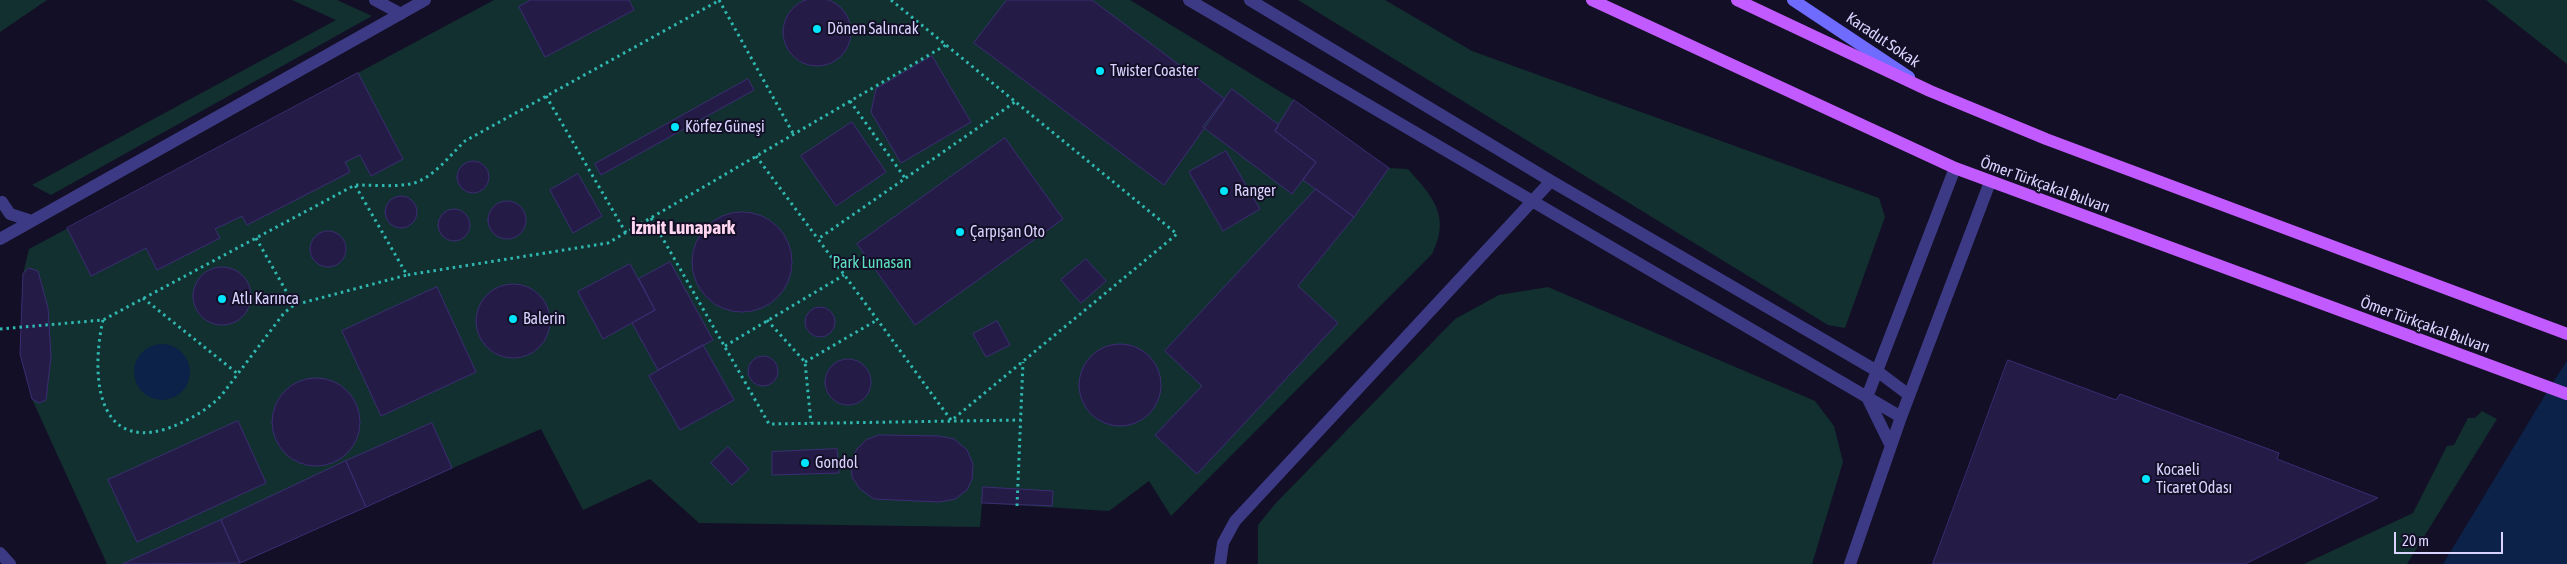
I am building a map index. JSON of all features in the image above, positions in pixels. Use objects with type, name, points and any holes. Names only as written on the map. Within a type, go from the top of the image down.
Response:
[{"type":"main road","name":"Ömer Türkçakal Bulvarı","points":[[1592,0],[1955,168],[2567,394]]},
{"type":"main road","points":[[1737,0],[1930,91],[2046,139],[2567,334]]},
{"type":"street","points":[[375,0],[401,14]]},
{"type":"street","points":[[0,239],[425,0]]},
{"type":"street","points":[[1189,0],[1900,417]]},
{"type":"street","points":[[1250,0],[1551,181],[1877,371],[1909,395]]},
{"type":"street","name":"Karadut Sokak","points":[[1793,0],[1930,91]]},
{"type":"street","points":[[1891,446],[1866,397],[1955,168]]},
{"type":"street","points":[[1220,564],[1223,543],[1235,521],[1551,181]]},
{"type":"street","points":[[1850,564],[1900,417],[1990,182]]},
{"type":"street","points":[[2,202],[10,214],[32,221]]},
{"type":"street","points":[[0,553],[10,564]]},
{"type":"path","points":[[0,329],[103,320],[355,185],[411,184],[422,180],[436,170],[465,141],[719,0],[794,134]]},
{"type":"path","points":[[891,0],[1177,234],[952,420]]},
{"type":"path","points":[[103,320],[96,364],[101,398],[121,428],[136,433],[153,432],[196,416],[221,396],[284,313],[294,305],[407,275],[608,243],[946,45]]},
{"type":"path","points":[[546,96],[626,232]]},
{"type":"path","points":[[850,101],[905,178]]},
{"type":"path","points":[[818,239],[1015,102]]},
{"type":"path","points":[[756,156],[952,420]]},
{"type":"path","points":[[355,185],[407,275]]},
{"type":"path","points":[[651,218],[769,424],[1021,420]]},
{"type":"path","points":[[256,238],[294,305]]},
{"type":"path","points":[[725,346],[844,275]]},
{"type":"path","points":[[143,298],[238,374]]},
{"type":"path","points":[[767,320],[805,362],[811,423]]},
{"type":"path","points":[[805,362],[878,320]]},
{"type":"path","points":[[1017,506],[1023,362]]},
{"type":"green space","points":[[0,0],[47,0],[0,32]]},
{"type":"green space","points":[[292,0],[337,0],[372,16],[51,195],[32,185],[336,20]]},
{"type":"green space","name":"Park Lunasan","points":[[494,0],[1130,0],[1294,100],[1388,168],[1408,169],[1432,198],[1439,218],[1440,229],[1432,254],[1171,516],[1149,481],[1109,511],[982,503],[980,527],[699,523],[650,479],[583,510],[541,429],[237,564],[107,564],[32,399],[20,354],[23,274],[29,249]]},
{"type":"green space","points":[[1298,0],[1385,0],[1472,51],[1879,198],[1885,217],[1845,328],[1828,325]]},
{"type":"green space","points":[[2486,0],[2567,0],[2567,64]]},
{"type":"green space","points":[[1548,287],[1815,401],[1834,426],[1843,462],[1812,564],[1258,564],[1258,525],[1275,504],[1455,319],[1499,295]]},
{"type":"green space","points":[[2482,411],[2497,419],[2407,564],[2304,564],[2413,513],[2447,446],[2454,445],[2468,418],[2475,418]]},
{"type":"water","points":[[156,344],[168,344],[178,348],[186,356],[190,372],[186,388],[178,396],[168,400],[156,400],[146,396],[138,388],[134,378],[134,366],[138,356],[146,348]]},
{"type":"water","points":[[2567,361],[2567,564],[2443,564],[2550,387]]},
{"type":"building","name":"Dönen Salıncak","points":[[817,-2],[830,1],[841,8],[848,19],[851,32],[848,45],[841,56],[830,63],[817,66],[804,63],[793,56],[786,45],[783,32],[786,19],[793,8],[804,1]]},
{"type":"building","points":[[531,0],[629,0],[634,10],[545,57],[519,7]]},
{"type":"building","name":"Twister Coaster","points":[[1007,0],[1092,0],[1225,99],[1164,185],[974,43]]},
{"type":"building","points":[[932,56],[971,122],[901,163],[871,112],[876,89]]},
{"type":"building","points":[[358,73],[403,159],[371,176],[360,155],[345,162],[350,172],[247,225],[242,216],[215,229],[220,238],[157,270],[146,248],[91,276],[67,228]]},
{"type":"building","name":"Körfez Güneşi","points":[[748,79],[754,90],[601,175],[595,164]]},
{"type":"building","points":[[1232,89],[1279,125],[1275,131],[1316,162],[1292,194],[1203,127]]},
{"type":"building","points":[[1294,100],[1389,168],[1354,217],[1303,180],[1316,162],[1275,131]]},
{"type":"building","points":[[852,122],[886,172],[836,206],[801,156]]},
{"type":"building","name":"Çarpışan Oto","points":[[1005,138],[1063,219],[915,325],[857,244]]},
{"type":"building","name":"Ranger","points":[[1226,151],[1260,209],[1223,231],[1189,172]]},
{"type":"building","points":[[473,161],[479,162],[484,166],[488,171],[488,183],[484,188],[479,192],[473,193],[467,192],[462,188],[458,183],[457,177],[458,171],[462,166],[467,162]]},
{"type":"building","points":[[578,174],[602,216],[573,233],[550,190]]},
{"type":"building","points":[[1316,189],[1354,217],[1298,286],[1338,323],[1197,474],[1155,435],[1202,386],[1165,351]]},
{"type":"building","points":[[401,196],[407,197],[412,201],[416,206],[416,218],[412,223],[407,227],[401,228],[395,227],[390,223],[386,218],[385,212],[386,206],[390,201],[395,197]]},
{"type":"building","points":[[507,201],[520,207],[526,220],[520,233],[507,239],[494,233],[488,220],[494,207]]},
{"type":"building","points":[[454,209],[460,210],[465,214],[469,219],[469,231],[465,236],[460,240],[454,241],[448,240],[443,236],[439,231],[438,225],[439,219],[443,214],[448,210]]},
{"type":"building","points":[[742,212],[761,216],[777,227],[788,243],[792,262],[788,281],[777,297],[761,308],[742,312],[723,308],[707,297],[696,281],[692,262],[696,243],[707,227],[723,216]]},
{"type":"building","points":[[328,231],[341,236],[346,249],[341,262],[328,267],[315,262],[310,249],[315,236]]},
{"type":"building","points":[[1086,259],[1106,281],[1081,303],[1061,280]]},
{"type":"building","points":[[670,262],[713,340],[658,370],[632,323],[655,310],[639,279]]},
{"type":"building","points":[[630,264],[655,310],[603,339],[578,292]]},
{"type":"building","name":"Atlı Karınca","points":[[216,267],[228,267],[243,275],[251,290],[251,302],[243,317],[228,325],[216,325],[201,317],[193,302],[193,290],[201,275]]},
{"type":"building","points":[[29,268],[38,271],[48,308],[51,356],[46,400],[39,403],[32,399],[20,354],[23,274]]},
{"type":"building","name":"Balerin","points":[[506,284],[520,284],[534,290],[544,300],[550,314],[550,328],[544,342],[534,352],[520,358],[506,358],[492,352],[482,342],[476,328],[476,314],[482,300],[492,290]]},
{"type":"building","points":[[437,287],[476,372],[381,416],[342,331]]},
{"type":"building","points":[[820,307],[831,311],[835,322],[831,333],[820,337],[809,333],[805,322],[809,311]]},
{"type":"building","points":[[997,321],[1010,345],[986,357],[973,334]]},
{"type":"building","points":[[1120,344],[1136,347],[1149,356],[1158,369],[1161,385],[1158,401],[1149,414],[1136,423],[1120,426],[1104,423],[1091,414],[1082,401],[1079,385],[1082,369],[1091,356],[1104,347]]},
{"type":"building","points":[[703,345],[734,400],[680,430],[649,376]]},
{"type":"building","points":[[763,356],[774,360],[778,371],[774,382],[763,386],[752,382],[748,371],[752,360]]},
{"type":"building","points":[[848,359],[861,363],[867,369],[871,382],[867,395],[861,401],[848,405],[835,401],[829,395],[825,382],[829,369],[835,363]]},
{"type":"building","name":"Kocaeli Ticaret Odası","points":[[2008,360],[2116,400],[2120,394],[2279,453],[2277,459],[2378,498],[2245,564],[1933,564]]},
{"type":"building","points":[[316,378],[333,381],[341,385],[353,397],[357,405],[360,422],[357,439],[353,447],[341,459],[333,463],[316,466],[299,463],[291,459],[279,447],[275,439],[272,422],[275,405],[279,397],[291,385],[299,381]]},
{"type":"building","points":[[238,421],[266,483],[137,542],[108,480]]},
{"type":"building","points":[[432,423],[452,468],[366,507],[346,461]]},
{"type":"building","points":[[879,435],[939,436],[954,439],[967,450],[973,464],[972,479],[967,490],[955,499],[939,502],[874,499],[860,489],[852,477],[851,460],[857,449],[866,440]]},
{"type":"building","points":[[728,447],[749,469],[732,485],[711,463]]},
{"type":"building","name":"Gondol","points":[[837,449],[839,473],[772,475],[772,452]]},
{"type":"building","points":[[346,461],[366,507],[240,563],[221,520]]},
{"type":"building","points":[[983,487],[1053,491],[1052,506],[982,503]]},
{"type":"building","points":[[221,520],[240,563],[123,564]]},
{"type":"place","name":"Dönen Salıncak","points":[[817,29]]},
{"type":"place","name":"Twister Coaster","points":[[1100,71]]},
{"type":"place","name":"Körfez Güneşi","points":[[675,127]]},
{"type":"place","name":"Ranger","points":[[1224,191]]},
{"type":"place","name":"Çarpışan Oto","points":[[960,232]]},
{"type":"place","name":"Atlı Karınca","points":[[222,299]]},
{"type":"place","name":"Balerin","points":[[513,319]]},
{"type":"place","name":"Gondol","points":[[805,463]]},
{"type":"place","name":"Kocaeli Ticaret Odası","points":[[2146,479]]},
{"type":"district","name":"İzmit Lunapark","points":[[683,228]]}]
